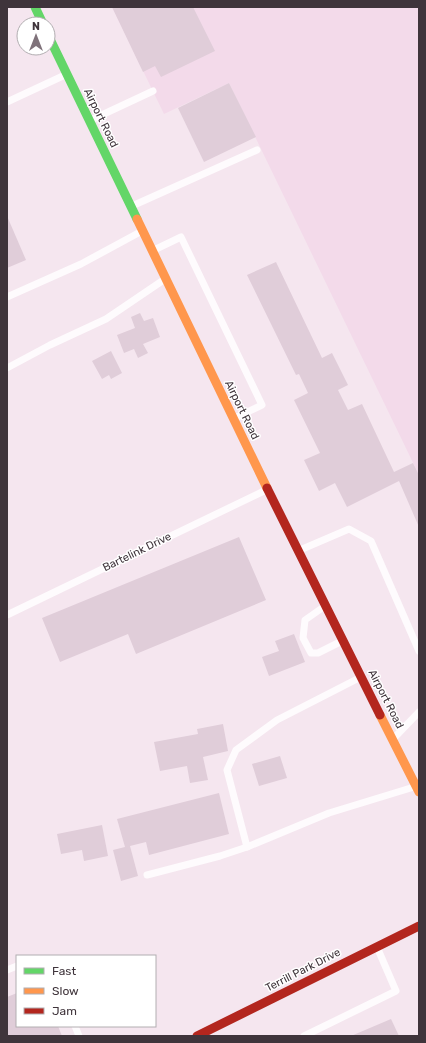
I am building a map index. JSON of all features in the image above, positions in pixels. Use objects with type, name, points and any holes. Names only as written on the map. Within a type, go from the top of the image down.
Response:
[{"type":"street","name":"Airport Road","points":[[56,51],[233,419],[418,789]]},
{"type":"street","name":"Terrill Park Drive","points":[[197,1036],[419,926]]},
{"type":"lane","points":[[7,102],[67,74]]},
{"type":"lane","points":[[89,121],[153,91]]},
{"type":"lane","points":[[130,207],[257,150]]},
{"type":"lane","points":[[7,297],[81,264],[142,231]]},
{"type":"lane","points":[[152,251],[181,238],[262,405],[233,419]]},
{"type":"lane","points":[[7,368],[50,345],[106,320],[165,279]]},
{"type":"lane","name":"Bartelink Drive","points":[[7,615],[268,490]]},
{"type":"lane","points":[[298,551],[349,529],[371,542],[419,651]]},
{"type":"lane","points":[[326,606],[305,620],[303,638],[311,653],[318,653],[343,641]]},
{"type":"lane","points":[[247,848],[227,770],[236,750],[278,720],[361,677]]},
{"type":"lane","points":[[393,739],[419,712]]},
{"type":"lane","points":[[410,774],[419,770]]},
{"type":"lane","points":[[147,875],[247,848],[329,813],[418,789]]},
{"type":"lane","points":[[304,1036],[396,991],[377,947]]},
{"type":"lane","points":[[74,1027],[79,1036]]},
{"type":"shaded area","points":[[112,7],[419,7],[419,475],[229,83],[164,114]]},
{"type":"building","points":[[112,7],[193,7],[215,51],[161,77],[155,66],[143,72]]},
{"type":"building","points":[[229,83],[256,137],[204,162],[178,108]]},
{"type":"building","points":[[7,216],[26,260],[7,268]]},
{"type":"building","points":[[276,262],[322,358],[332,353],[348,385],[338,390],[348,410],[362,404],[394,472],[413,463],[419,475],[419,527],[399,481],[347,507],[335,483],[319,491],[304,460],[320,453],[294,400],[308,393],[299,374],[296,375],[247,275]]},
{"type":"building","points":[[140,313],[144,321],[153,318],[160,337],[143,344],[148,353],[138,358],[134,349],[124,353],[117,335],[135,328],[131,317]]},
{"type":"building","points":[[111,351],[122,373],[111,379],[109,375],[102,379],[92,361]]},
{"type":"building","points":[[239,537],[266,600],[136,654],[128,634],[60,662],[42,618]]},
{"type":"building","points":[[294,634],[305,662],[269,676],[262,657],[279,651],[275,641]]},
{"type":"building","points":[[223,724],[228,751],[203,757],[208,780],[190,783],[187,766],[160,771],[154,742],[198,734],[197,729]]},
{"type":"building","points":[[280,756],[287,778],[259,786],[252,764]]},
{"type":"building","points":[[219,793],[229,834],[149,855],[146,842],[130,846],[138,876],[121,881],[113,850],[125,847],[117,819]]},
{"type":"building","points":[[102,825],[108,856],[84,861],[82,850],[61,854],[57,834]]},
{"type":"building","points":[[16,993],[16,1027],[58,1027],[62,1036],[7,1036],[7,997]]},
{"type":"building","points":[[391,1019],[399,1036],[351,1036]]},
{"type":"traffic: fast","points":[[35,7],[39,16]]},
{"type":"traffic: fast","points":[[56,52],[137,219]]},
{"type":"traffic: slow","points":[[137,219],[267,488]]},
{"type":"traffic: slow","points":[[380,715],[419,792]]},
{"type":"traffic: jam","points":[[267,488],[380,715]]},
{"type":"traffic: jam","points":[[197,1036],[419,926]]}]
